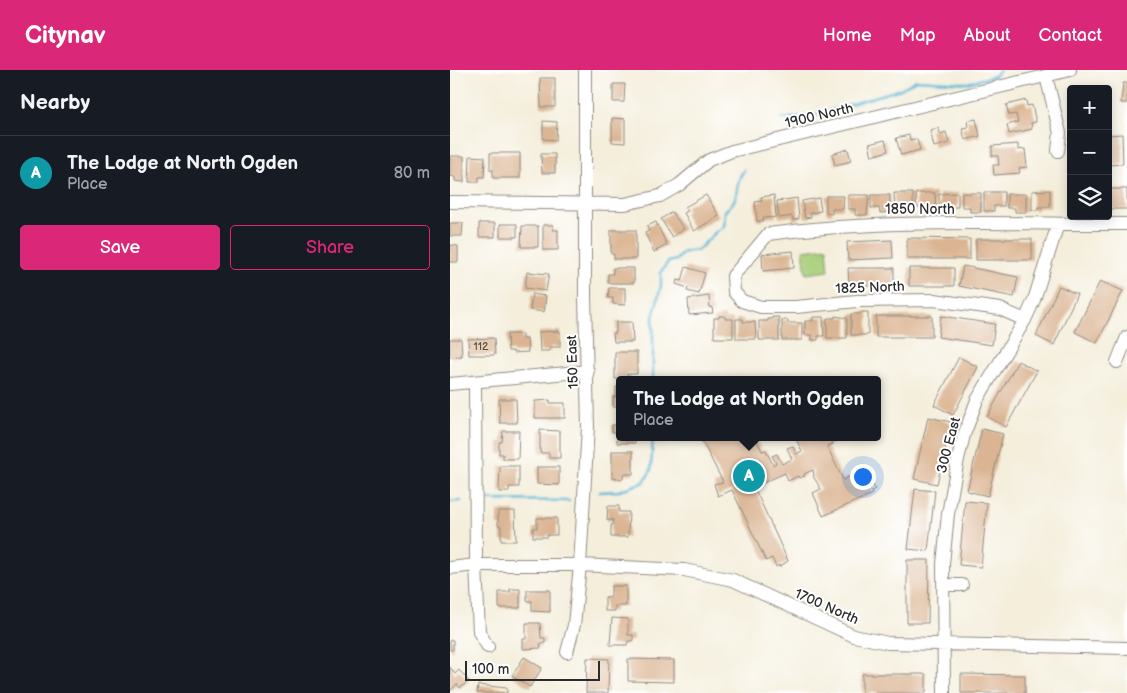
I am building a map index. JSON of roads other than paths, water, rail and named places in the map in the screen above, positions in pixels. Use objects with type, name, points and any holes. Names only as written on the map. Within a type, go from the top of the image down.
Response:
[{"type":"street","name":"150 East","points":[[567,652],[574,625],[580,565],[588,427],[585,296],[585,70]]},
{"type":"street","name":"1900 North","points":[[450,202],[625,204],[644,201],[660,196],[679,185],[709,160],[732,151],[1070,70]]},
{"type":"street","points":[[1046,76],[1060,133],[1058,151]]},
{"type":"street","name":"1850 North","points":[[733,276],[768,234],[885,223],[1127,224]]},
{"type":"street","name":"300 East","points":[[944,693],[943,564],[948,514],[964,435],[977,400],[1025,320],[1034,300],[1058,224]]},
{"type":"street","name":"1825 North","points":[[733,276],[734,292],[742,301],[761,306],[796,306],[857,301],[934,300],[1000,309],[1025,320]]},
{"type":"street","points":[[1117,362],[1127,337]]},
{"type":"street","points":[[450,384],[588,371]]},
{"type":"street","points":[[475,383],[476,565],[479,632],[488,647]]},
{"type":"street","name":"1700 North","points":[[450,568],[476,565],[580,565],[684,570],[734,580],[854,636],[888,642],[1127,648]]},
{"type":"street","points":[[944,585],[962,585]]},
{"type":"waterway","points":[[781,119],[815,115],[901,89],[916,80],[967,83],[994,76],[1000,70]]},
{"type":"waterway","points":[[653,376],[653,318],[661,286],[661,272],[668,262],[676,260],[684,252],[698,250],[718,230],[724,227],[725,211],[736,196],[738,182],[744,170]]},
{"type":"waterway","points":[[600,492],[619,491],[644,482],[651,470],[653,441]]},
{"type":"waterway","points":[[489,500],[569,501]]},
{"type":"waterway","points":[[450,502],[461,501]]},
{"type":"place","name":"The Lodge at North Ogden","points":[[749,476]]}]
